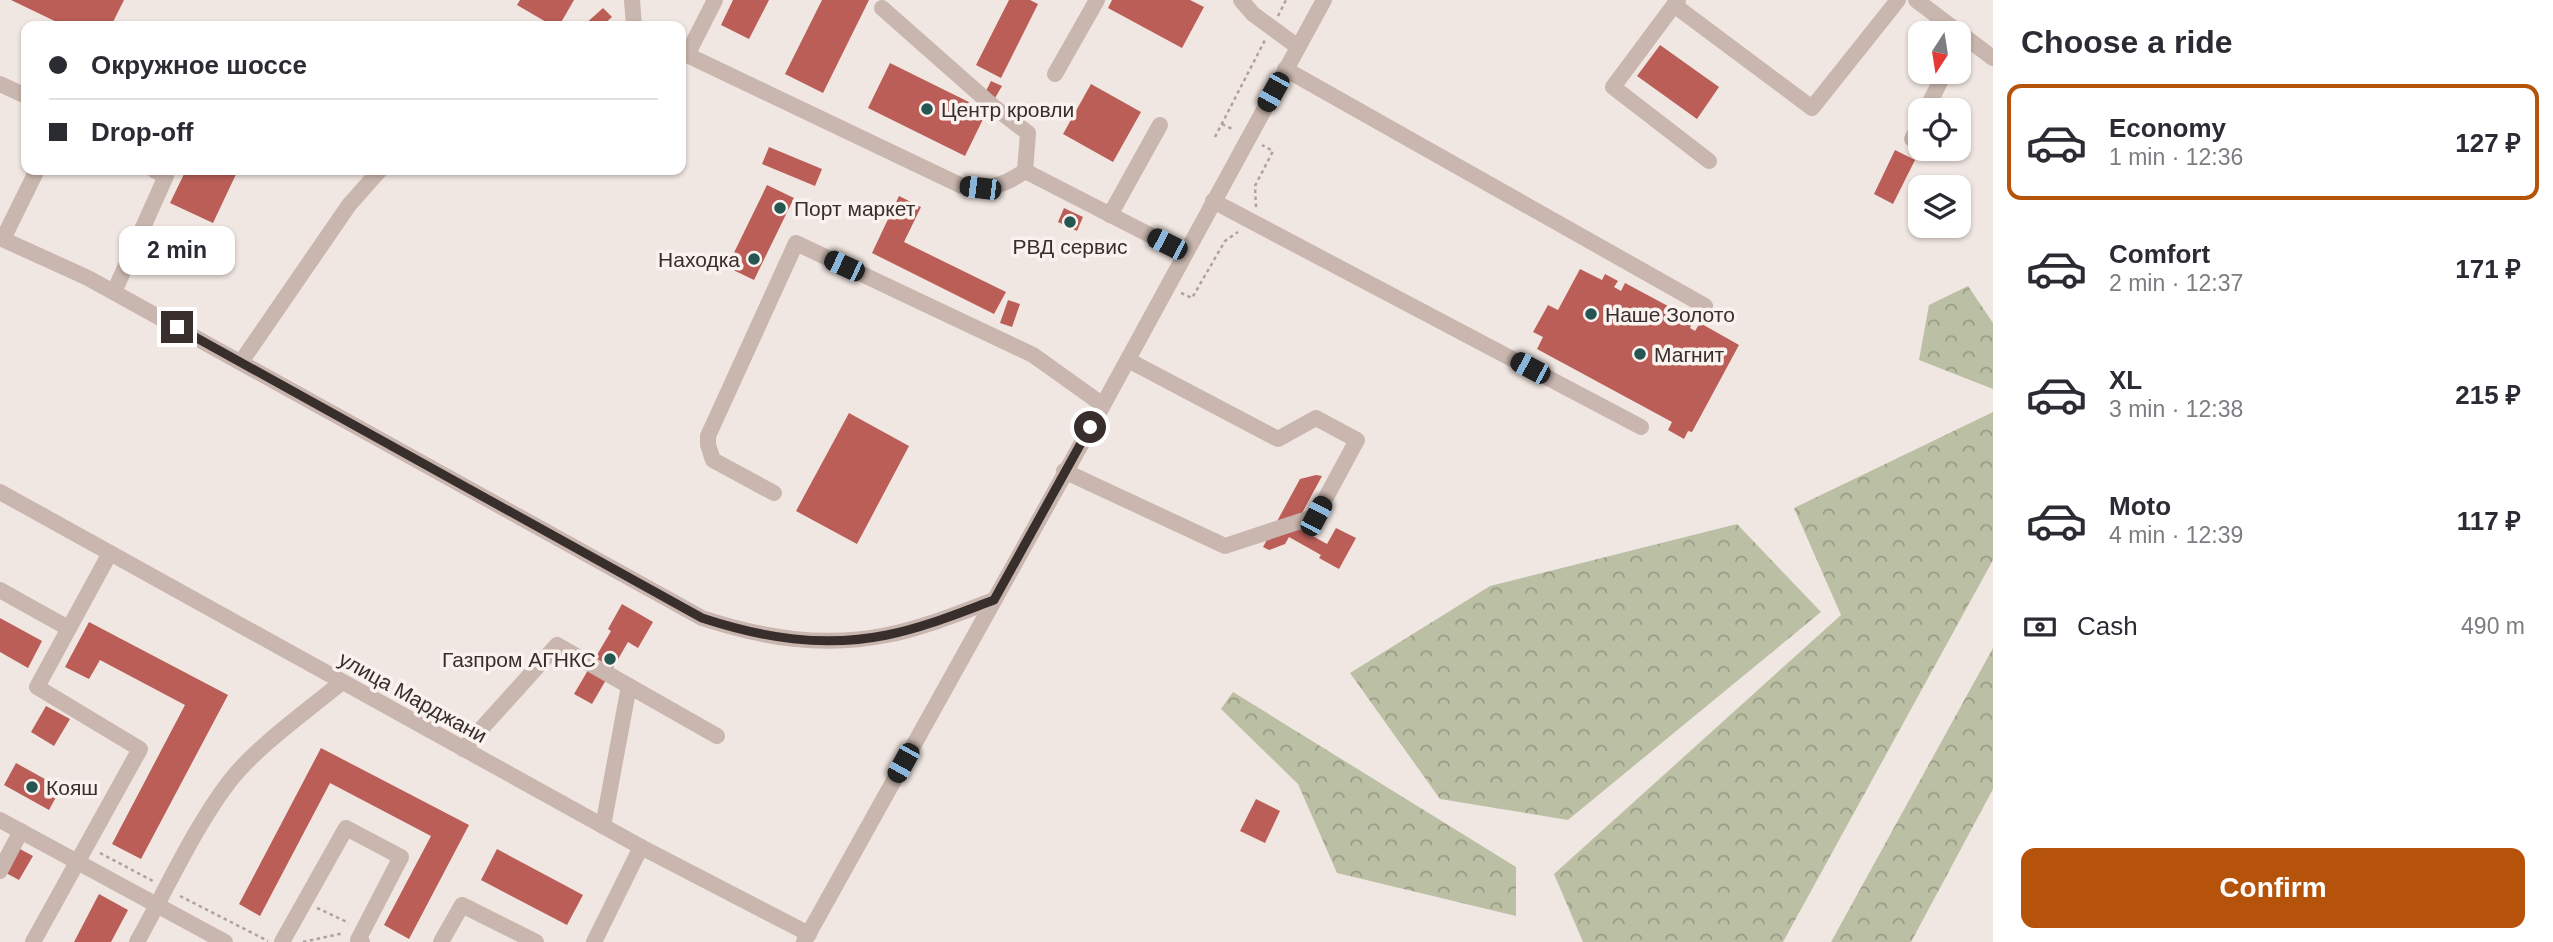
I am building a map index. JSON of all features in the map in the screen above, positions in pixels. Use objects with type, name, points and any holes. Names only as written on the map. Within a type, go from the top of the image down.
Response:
[{"type":"street","points":[[632,0],[634,21]]},
{"type":"street","points":[[686,50],[715,0]]},
{"type":"street","points":[[1055,74],[1097,0]]},
{"type":"street","points":[[1241,0],[1253,14],[1298,47]]},
{"type":"street","points":[[806,938],[1128,360],[1324,0]]},
{"type":"street","points":[[1709,161],[1613,87],[1676,3],[1812,108],[1898,0]]},
{"type":"street","points":[[1916,0],[1940,21]]},
{"type":"street","points":[[882,8],[993,106],[1028,133],[1026,171]]},
{"type":"street","points":[[1971,46],[1993,58]]},
{"type":"street","points":[[686,54],[962,186],[994,187],[1006,184],[1026,171]]},
{"type":"street","points":[[1285,69],[1705,306]]},
{"type":"street","points":[[0,84],[21,94]]},
{"type":"street","points":[[1110,215],[1160,125]]},
{"type":"street","points":[[1026,171],[1185,254]]},
{"type":"street","points":[[34,175],[1,239],[114,292],[702,618],[744,632],[789,640],[834,642],[874,637],[933,622],[994,600]]},
{"type":"street","points":[[114,292],[166,176],[164,175]]},
{"type":"street","points":[[241,362],[349,205],[376,175]]},
{"type":"street","points":[[1213,201],[1641,427]]},
{"type":"street","points":[[774,493],[713,460],[708,436],[796,243],[1033,355],[1103,405]]},
{"type":"street","points":[[1064,471],[1225,546],[1316,516],[1357,440],[1316,418],[1278,439],[1128,360]]},
{"type":"street","name":"улица Марджани","points":[[0,492],[806,938]]},
{"type":"street","points":[[33,942],[140,748],[37,687],[110,553]]},
{"type":"street","points":[[0,590],[68,628]]},
{"type":"street","points":[[463,749],[557,645],[717,736]]},
{"type":"street","points":[[137,942],[229,782],[250,759],[342,681]]},
{"type":"street","points":[[603,826],[629,685]]},
{"type":"street","points":[[0,820],[225,942]]},
{"type":"street","points":[[282,942],[346,828],[401,857],[362,936]]},
{"type":"street","points":[[0,871],[21,831]]},
{"type":"street","points":[[594,942],[641,848]]},
{"type":"street","points":[[441,942],[462,905],[536,942]]},
{"type":"path","points":[[1215,137],[1286,0]]},
{"type":"path","points":[[305,902],[362,936]]},
{"type":"path","points":[[303,942],[362,936]]},
{"type":"green space","points":[[1968,286],[1993,323],[1993,389],[1919,360],[1929,305]]},
{"type":"green space","points":[[1993,412],[1993,560],[1783,942],[1583,942],[1554,874],[1841,615],[1794,508]]},
{"type":"green space","points":[[1737,524],[1821,612],[1568,820],[1440,799],[1350,673],[1490,586]]},
{"type":"green space","points":[[1993,648],[1993,789],[1911,942],[1831,942]]},
{"type":"green space","points":[[1233,692],[1516,867],[1516,916],[1337,873],[1298,784],[1221,709]]},
{"type":"building","points":[[11,0],[124,0],[114,21],[55,21]]},
{"type":"building","points":[[520,0],[574,0],[562,21],[544,21],[517,5]]},
{"type":"building","points":[[733,0],[769,0],[749,39],[721,25]]},
{"type":"building","points":[[822,0],[869,0],[823,93],[785,74]]},
{"type":"building","points":[[1009,0],[1030,0],[1038,4],[1001,78],[976,65]]},
{"type":"building","points":[[1112,0],[1190,0],[1204,7],[1182,48],[1108,8]]},
{"type":"building","points":[[603,8],[612,17],[608,21],[589,21]]},
{"type":"building","points":[[1660,45],[1719,87],[1697,119],[1637,76]]},
{"type":"building","name":"Центр кровли","points":[[890,63],[987,111],[965,156],[868,108]]},
{"type":"building","points":[[991,81],[1002,86],[995,98],[985,93]]},
{"type":"building","points":[[1091,84],[1141,112],[1113,162],[1063,134]]},
{"type":"building","points":[[769,147],[822,169],[815,186],[762,164]]},
{"type":"building","points":[[1895,150],[1908,156],[1908,161],[1914,161],[1893,204],[1874,194]]},
{"type":"building","points":[[184,175],[236,175],[213,223],[170,203]]},
{"type":"building","points":[[767,185],[794,198],[754,280],[727,267]]},
{"type":"building","points":[[899,196],[921,207],[904,242],[1006,292],[994,314],[872,253]]},
{"type":"building","points":[[1064,208],[1083,217],[1077,231],[1058,222]]},
{"type":"building","name":"Магнит","points":[[1580,269],[1602,280],[1605,274],[1618,281],[1614,287],[1621,291],[1625,283],[1694,320],[1690,328],[1695,331],[1700,323],[1739,345],[1692,432],[1688,431],[1684,439],[1668,430],[1672,422],[1537,349],[1543,337],[1533,332],[1548,305],[1558,310]]},
{"type":"building","points":[[1008,300],[1020,304],[1012,327],[1000,323]]},
{"type":"building","points":[[849,413],[909,446],[857,544],[796,511]]},
{"type":"building","points":[[1322,476],[1295,526],[1327,544],[1336,528],[1356,538],[1339,569],[1289,537],[1285,544],[1269,550],[1263,547],[1300,479]]},
{"type":"building","points":[[622,604],[653,622],[638,648],[628,642],[592,704],[574,694],[611,631],[608,629]]},
{"type":"building","points":[[0,618],[42,641],[28,668],[0,652]]},
{"type":"building","points":[[89,622],[228,695],[141,859],[112,844],[185,705],[100,660],[89,679],[65,667]]},
{"type":"building","points":[[46,706],[70,719],[54,746],[31,732]]},
{"type":"building","points":[[321,748],[469,825],[409,939],[384,925],[431,836],[330,783],[260,916],[239,904]]},
{"type":"building","name":"Кояш","points":[[16,763],[61,788],[49,810],[4,785]]},
{"type":"building","points":[[1256,799],[1280,811],[1265,843],[1240,831]]},
{"type":"building","points":[[20,849],[33,856],[19,880],[6,873]]},
{"type":"building","points":[[497,849],[583,895],[567,925],[481,880]]},
{"type":"building","points":[[99,894],[128,910],[111,942],[74,942]]},
{"type":"place","name":"Центр кровли","points":[[927,109]]},
{"type":"place","name":"Порт маркет","points":[[780,208]]},
{"type":"place","name":"РВД сервис","points":[[1070,222]]},
{"type":"place","name":"Находка","points":[[754,259]]},
{"type":"place","name":"Наше Золото","points":[[1591,314]]},
{"type":"place","name":"Магнит","points":[[1640,354]]},
{"type":"place","name":"Газпром АГНКС","points":[[610,659]]},
{"type":"place","name":"Кояш","points":[[32,787]]},
{"type":"route","points":[[177,327],[702,618],[744,632],[789,640],[834,642],[887,635],[994,600],[1090,427]]}]
